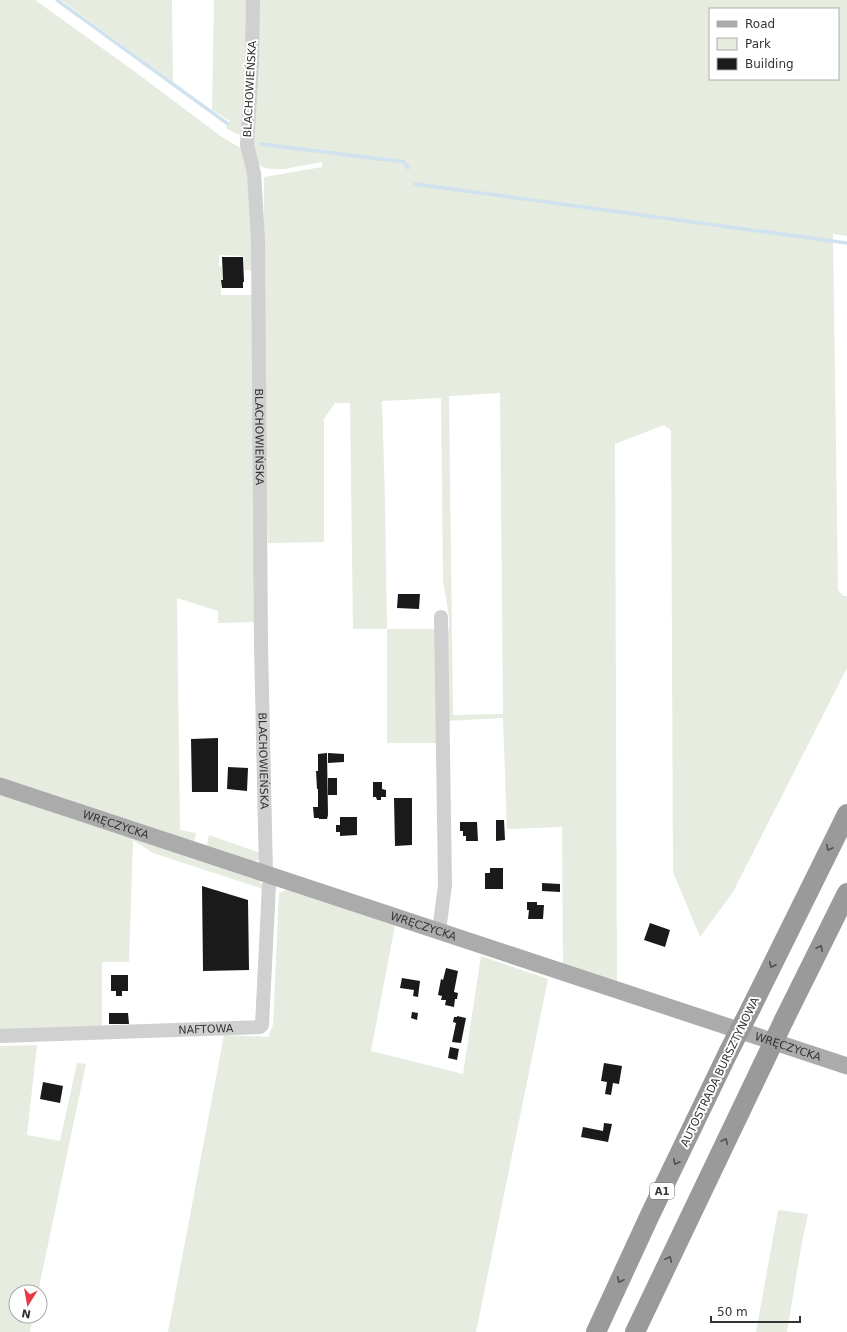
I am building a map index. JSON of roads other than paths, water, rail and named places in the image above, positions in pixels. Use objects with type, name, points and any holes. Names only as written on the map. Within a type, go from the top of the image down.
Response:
[{"type":"highway","name":"AUTOSTRADA BURSZTYNOWA","points":[[596,1332],[650,1215],[729,1051],[847,814]]},
{"type":"highway","points":[[635,1332],[784,1020],[847,893]]},
{"type":"main road","name":"WRĘCZYCKA","points":[[0,786],[847,1066]]},
{"type":"street","name":"BLACHOWIEŃSKA","points":[[253,0],[251,84],[247,145],[254,173],[258,241],[261,645],[269,875]]},
{"type":"street","points":[[439,931],[445,885],[441,617]]},
{"type":"street","name":"NAFTOWA","points":[[0,1036],[260,1028],[262,1024],[269,875]]},
{"type":"waterway","points":[[57,0],[228,124]]},
{"type":"waterway","points":[[261,144],[404,162],[408,168]]},
{"type":"waterway","points":[[415,184],[847,243]]}]
